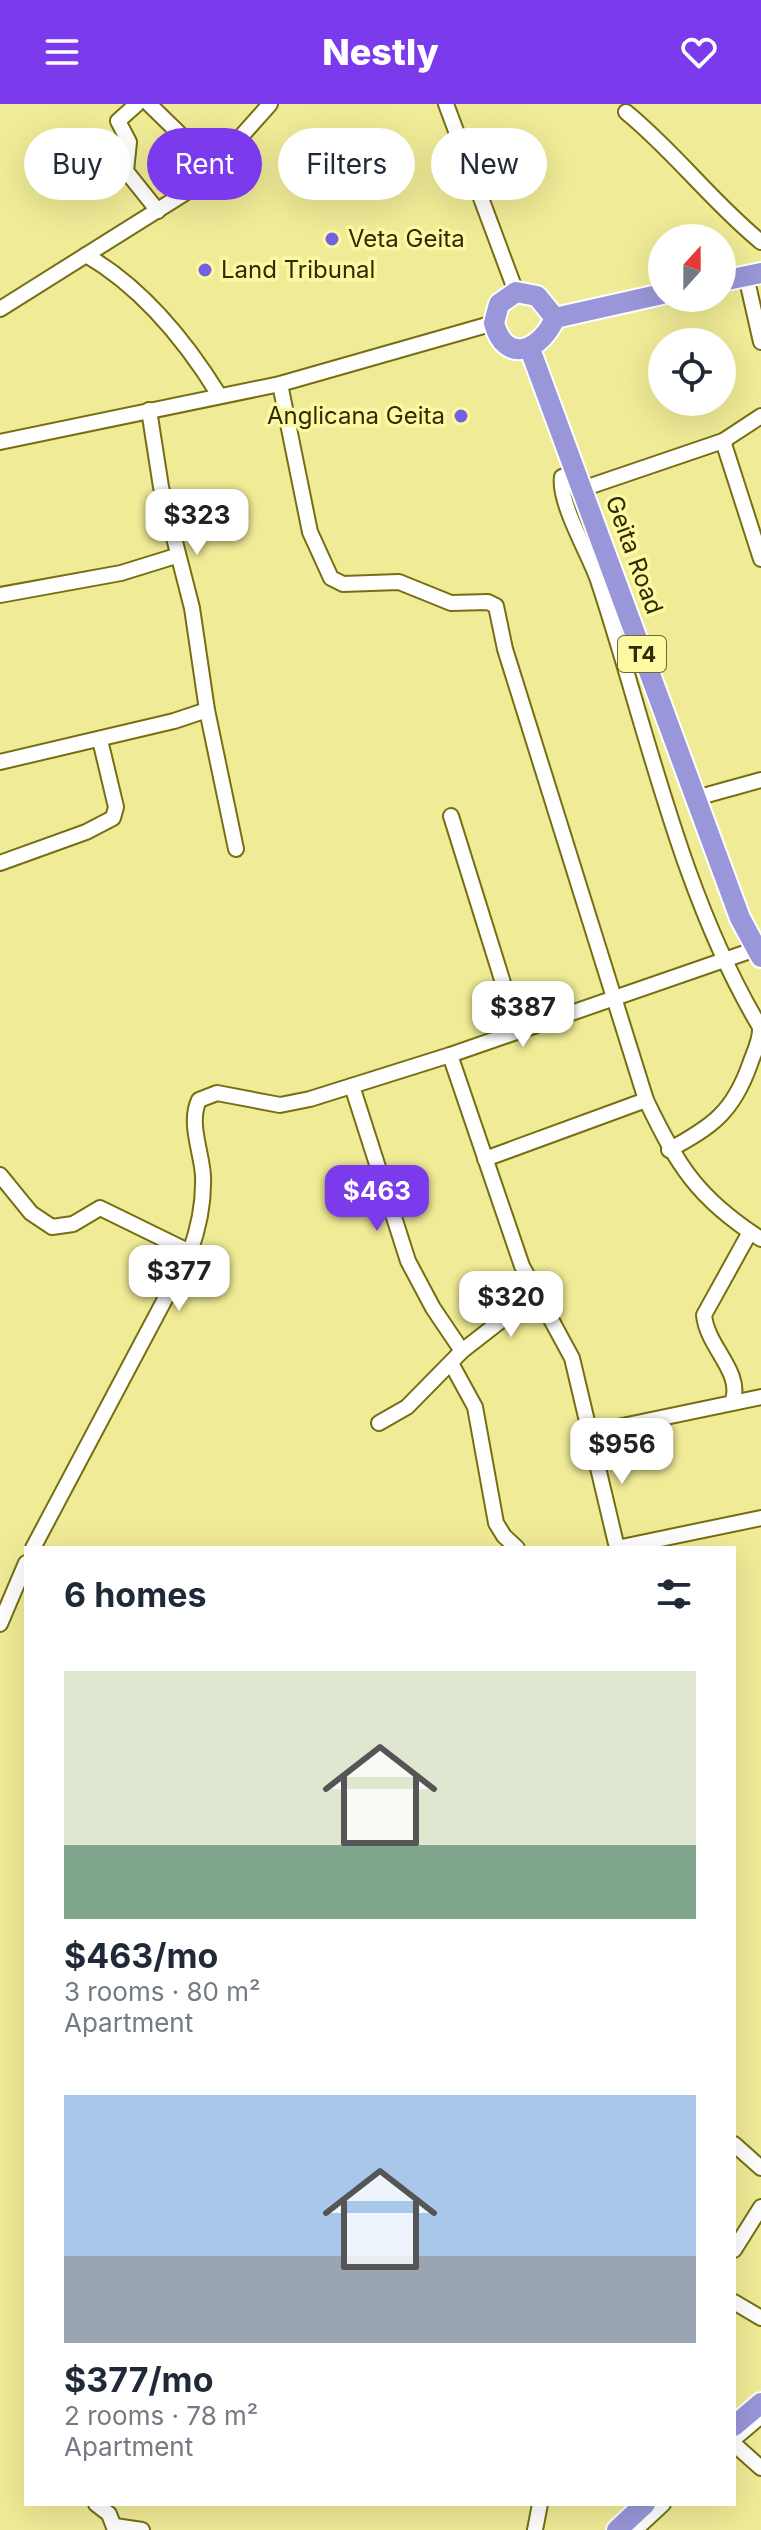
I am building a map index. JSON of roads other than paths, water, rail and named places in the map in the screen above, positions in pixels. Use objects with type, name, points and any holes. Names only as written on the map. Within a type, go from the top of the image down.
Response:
[{"type":"highway","points":[[555,318],[537,296],[516,292],[499,304],[494,323],[496,332],[510,346],[530,349],[542,341],[555,318],[648,297]]},
{"type":"highway","name":"Geita Road","points":[[530,349],[740,918],[758,948]]},
{"type":"highway","points":[[736,2424],[761,2403]]},
{"type":"highway","points":[[617,2530],[640,2506]]},
{"type":"street","points":[[137,104],[118,121],[129,142],[126,171],[158,211]]},
{"type":"street","points":[[149,104],[174,128]]},
{"type":"street","points":[[248,128],[270,104]]},
{"type":"street","points":[[446,104],[516,292]]},
{"type":"street","points":[[626,112],[656,136],[723,209],[761,242]]},
{"type":"street","points":[[0,309],[173,200]]},
{"type":"street","points":[[86,255],[150,304],[176,333],[219,395]]},
{"type":"street","points":[[753,274],[761,342]]},
{"type":"street","points":[[0,442],[280,384],[494,323]]},
{"type":"street","points":[[280,384],[310,532],[331,578],[343,584],[399,582],[451,603],[488,602],[496,606],[505,649],[646,1100],[669,1150],[699,1190],[756,1235],[704,1315],[710,1340],[735,1382],[733,1400]]},
{"type":"street","points":[[149,410],[176,556],[192,608],[207,710],[236,849]]},
{"type":"street","points":[[669,1150],[714,1123],[732,1105],[758,1041],[760,1027],[724,959],[704,911],[591,559],[562,491],[562,477],[579,480],[723,441],[761,416]]},
{"type":"street","points":[[723,441],[761,559]]},
{"type":"street","points":[[0,595],[121,573],[176,556]]},
{"type":"street","points":[[0,762],[100,740],[207,710]]},
{"type":"street","points":[[0,863],[113,818],[116,807],[100,740]]},
{"type":"street","points":[[696,798],[761,780]]},
{"type":"street","points":[[451,816],[518,1031]]},
{"type":"street","points":[[34,1546],[190,1252],[199,1225],[203,1190],[194,1115],[199,1100],[217,1093],[280,1105],[352,1086],[758,948]]},
{"type":"street","points":[[450,1055],[511,1239],[534,1295],[558,1328],[572,1358],[617,1546]]},
{"type":"street","points":[[352,1086],[408,1261],[462,1351]]},
{"type":"street","points":[[485,1159],[646,1100]]},
{"type":"street","points":[[0,1175],[31,1213],[52,1227],[73,1224],[100,1208],[190,1252]]},
{"type":"street","points":[[379,1423],[407,1407],[452,1365],[462,1351],[534,1295]]},
{"type":"street","points":[[452,1365],[475,1407],[496,1523],[515,1546]]},
{"type":"street","points":[[589,1433],[733,1400],[761,1397]]},
{"type":"street","points":[[627,1546],[761,1518]]},
{"type":"street","points":[[0,1624],[24,1568]]},
{"type":"street","points":[[736,2146],[761,2168]]},
{"type":"street","points":[[736,2247],[761,2207]]},
{"type":"street","points":[[736,2303],[761,2318]]},
{"type":"street","points":[[736,2440],[761,2416]]},
{"type":"street","points":[[736,2444],[761,2468]]},
{"type":"street","points":[[98,2506],[115,2528],[142,2530]]},
{"type":"street","points":[[535,2530],[540,2506]]},
{"type":"street","points":[[635,2530],[661,2506]]},
{"type":"place","name":"Veta Geita","points":[[332,239]]},
{"type":"place","name":"Land Tribunal","points":[[205,270]]},
{"type":"place","name":"Anglicana Geita","points":[[461,416]]}]
